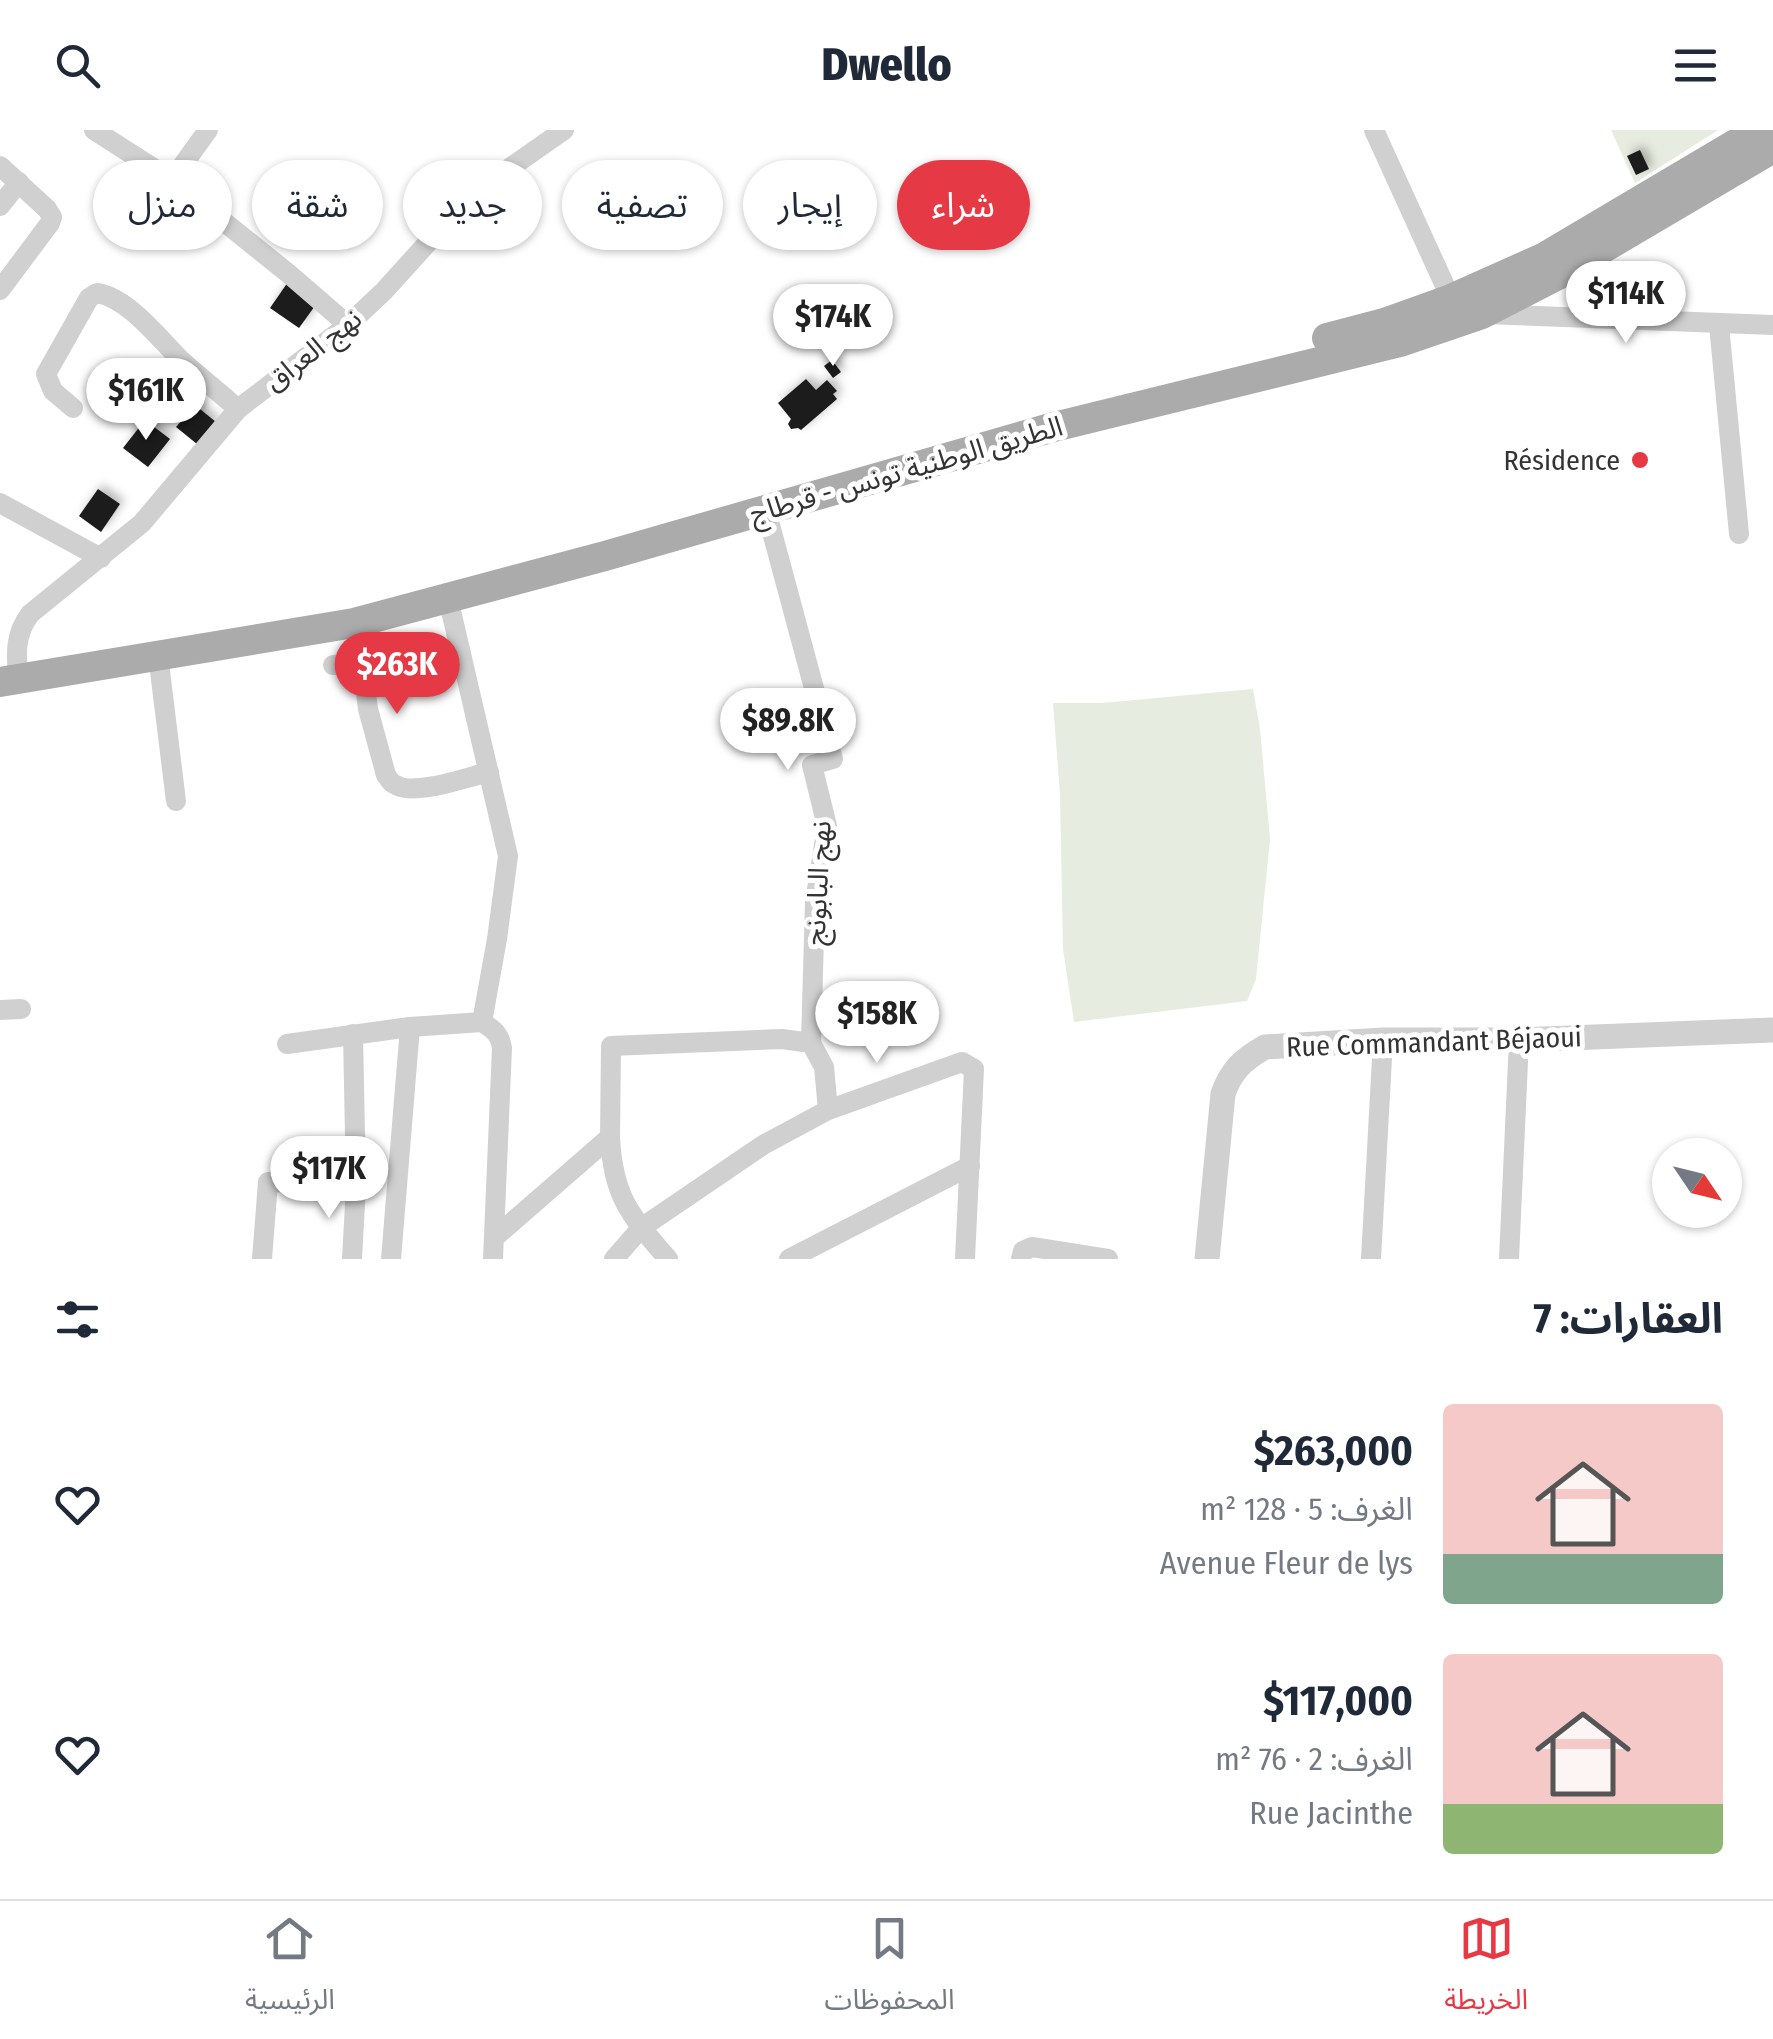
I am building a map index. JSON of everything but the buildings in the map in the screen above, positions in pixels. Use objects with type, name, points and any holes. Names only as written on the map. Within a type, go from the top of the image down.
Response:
[{"type":"main road","name":"الطريق الوطنية تونس - قرطاج","points":[[9,669],[154,638],[350,605],[447,582],[1050,410],[1384,323],[1452,300],[1545,257],[1759,130]]},
{"type":"main road","name":"الطريق الوطنية تونس - قرطاج","points":[[9,669],[158,655],[354,622],[1054,427],[1400,342],[1482,314],[1556,276],[1773,148]]},
{"type":"street","points":[[94,130],[141,160]]},
{"type":"street","points":[[186,160],[208,130]]},
{"type":"street","name":"نهج العراق","points":[[9,669],[21,626],[30,614],[155,509],[238,408],[348,325],[471,195],[564,130]]},
{"type":"street","points":[[1374,130],[1452,300],[1482,314],[1773,325]]},
{"type":"street","points":[[0,166],[52,217],[0,290]]},
{"type":"street","points":[[0,206],[19,182]]},
{"type":"street","points":[[232,228],[348,325]]},
{"type":"street","points":[[73,408],[53,391],[46,374],[89,298],[97,293],[116,299],[238,408]]},
{"type":"street","points":[[1719,325],[1739,534]]},
{"type":"street","points":[[0,503],[101,558]]},
{"type":"street","name":"نهج البابونج","points":[[766,510],[833,759],[812,764],[827,826],[815,902],[811,1043]]},
{"type":"street","points":[[448,598],[508,856],[482,1022]]},
{"type":"street","points":[[158,655],[176,801]]},
{"type":"street","points":[[334,665],[354,664],[362,671],[386,775],[400,788],[419,789],[489,772]]},
{"type":"street","points":[[287,1044],[482,1022],[495,1030],[502,1048],[493,1248]]},
{"type":"street","points":[[392,1259],[410,1028]]},
{"type":"street","name":"Rue Commandant Béjaoui","points":[[1207,1259],[1224,1094],[1235,1069],[1248,1056],[1265,1048],[1383,1040],[1519,1040],[1773,1030]]},
{"type":"street","points":[[352,1259],[356,1186],[353,1034]]},
{"type":"street","points":[[668,1259],[621,1197],[612,1168],[612,1046],[782,1039],[811,1043],[824,1066],[828,1110]]},
{"type":"street","points":[[1370,1259],[1383,1040]]},
{"type":"street","points":[[1509,1259],[1519,1040]]},
{"type":"street","points":[[614,1259],[641,1228],[764,1145],[828,1110],[962,1062],[974,1069],[965,1259]]},
{"type":"street","points":[[493,1248],[610,1136]]},
{"type":"street","points":[[789,1259],[970,1166]]},
{"type":"street","points":[[262,1259],[268,1182],[356,1186]]},
{"type":"street","points":[[1021,1259],[1024,1251],[1032,1247],[1108,1259]]},
{"type":"shaded area","points":[[1611,130],[1718,130],[1635,183]]},
{"type":"shaded area","points":[[1253,689],[1270,839],[1256,979],[1247,1001],[1074,1022],[1063,949],[1060,794],[1053,703],[1102,703]]},
{"type":"place","name":"Résidence","points":[[1640,460]]}]
